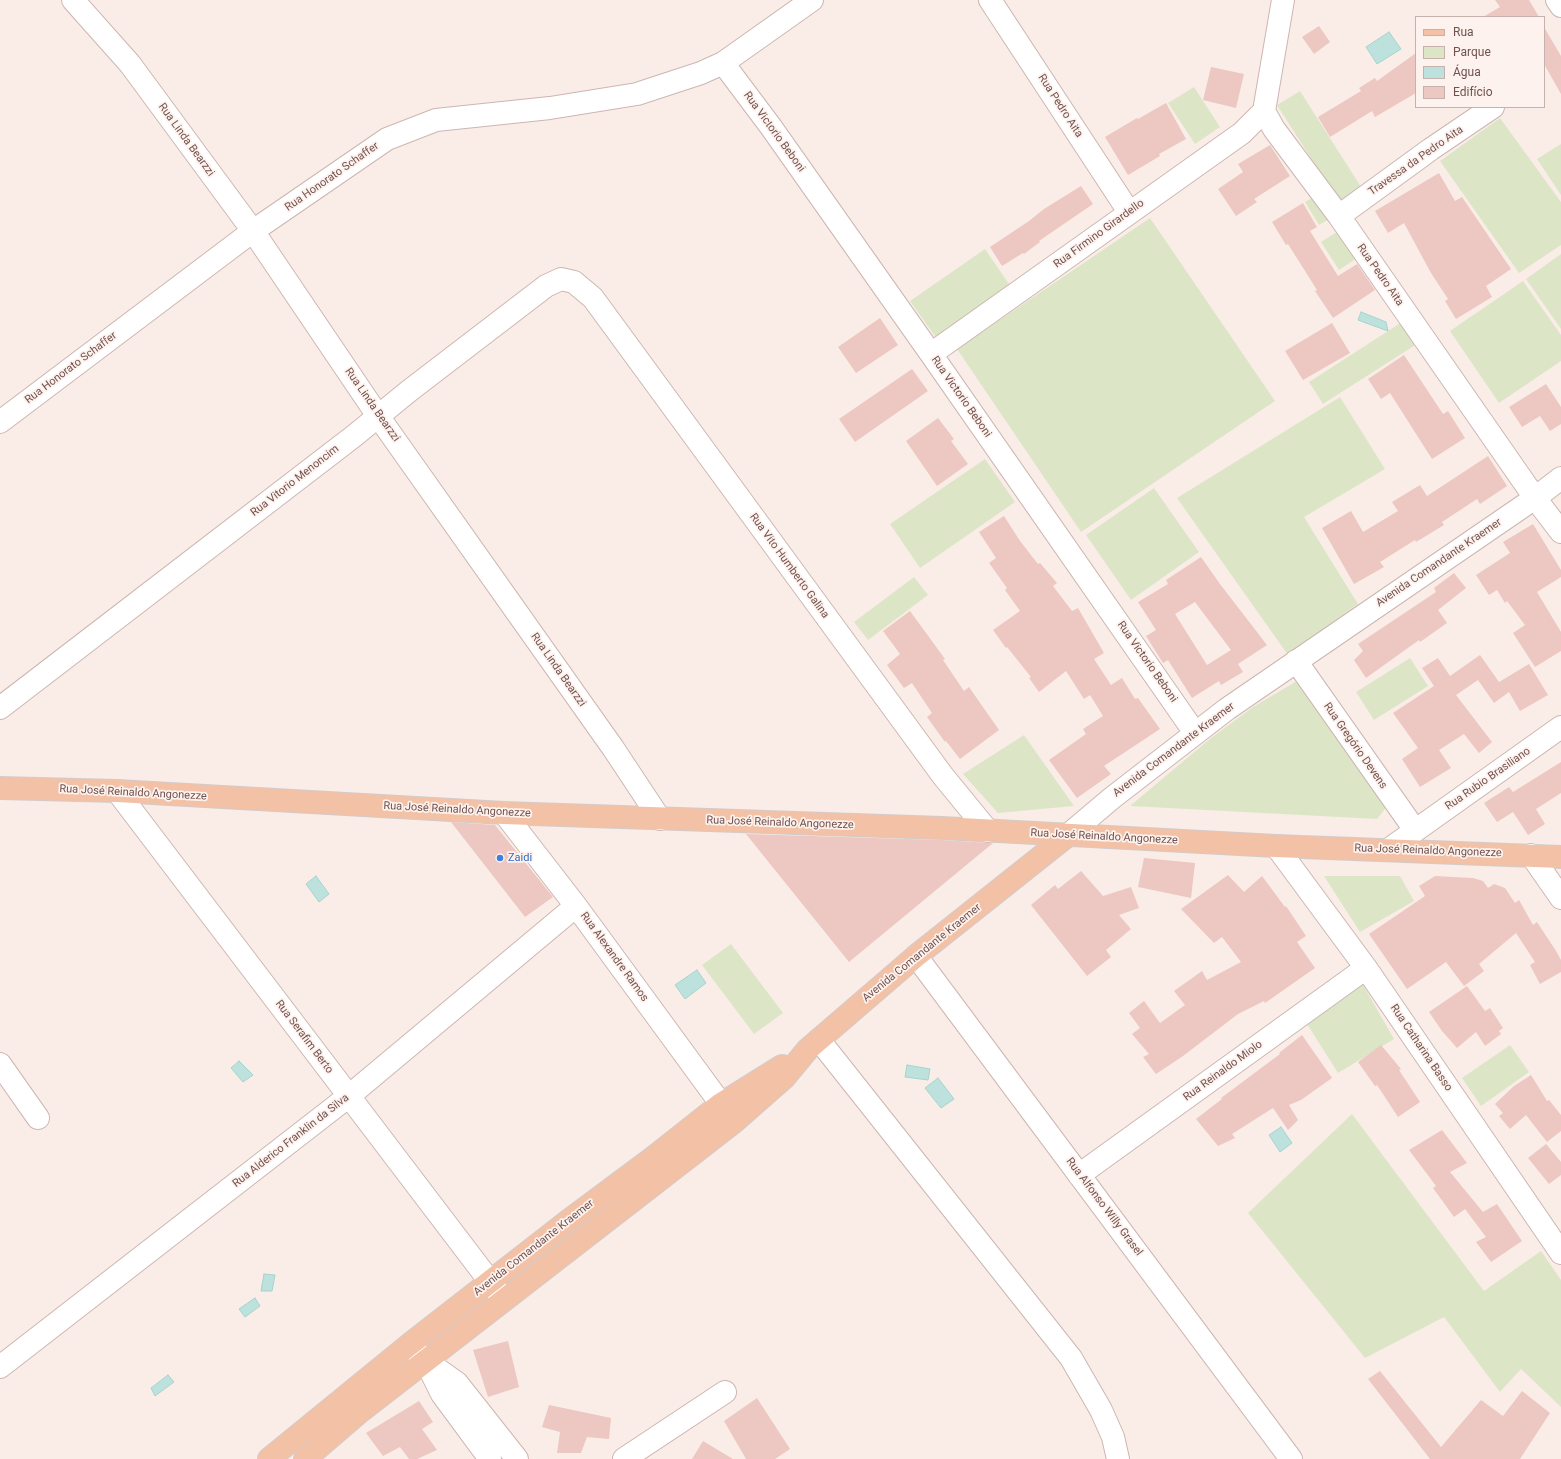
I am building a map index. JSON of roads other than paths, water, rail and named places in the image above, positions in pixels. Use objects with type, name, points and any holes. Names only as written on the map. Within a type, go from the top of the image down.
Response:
[{"type":"main road","name":"Rua José Reinaldo Angonezze","points":[[0,788],[117,791],[504,813],[988,831],[1276,846],[1561,857]]},
{"type":"main road","name":"Avenida Comandante Kraemer","points":[[305,1459],[354,1403],[410,1344],[568,1221],[734,1122],[784,1078],[814,1045],[916,956],[1067,836]]},
{"type":"main road","name":"Avenida Comandante Kraemer","points":[[269,1459],[354,1403],[426,1361],[583,1239],[721,1104],[814,1045]]},
{"type":"main road","points":[[568,1221],[583,1239]]},
{"type":"street","name":"Rua Linda Bearzzi","points":[[73,0],[130,64],[253,231],[378,416],[613,748],[660,819]]},
{"type":"street","points":[[723,63],[812,0]]},
{"type":"street","name":"Rua Pedro Aita","points":[[990,0],[1129,212]]},
{"type":"street","points":[[1264,111],[1283,0]]},
{"type":"street","points":[[1557,0],[1561,6]]},
{"type":"street","name":"Rua Honorato Schaffer","points":[[0,422],[253,231],[387,139],[436,120],[550,108],[637,94],[701,73],[723,63]]},
{"type":"street","name":"Rua Victorio Beboni","points":[[723,63],[931,354],[1195,733]]},
{"type":"street","name":"Travessa da Pedro Aita","points":[[1339,216],[1431,149],[1492,108]]},
{"type":"street","name":"Rua Pedro Aita","points":[[1264,111],[1281,139],[1339,216],[1535,498],[1561,532]]},
{"type":"street","name":"Rua Firmino Girardello","points":[[931,354],[1242,133],[1264,111]]},
{"type":"street","name":"Rua Vitorio Menoncim","points":[[0,708],[546,286],[561,280],[574,282],[593,298]]},
{"type":"street","name":"Rua Vito Humberto Galina","points":[[593,298],[943,776],[988,831]]},
{"type":"street","name":"Avenida Comandante Kraemer","points":[[1067,836],[1112,798],[1227,709],[1535,498],[1561,478]]},
{"type":"street","name":"Rua Gregório Devens","points":[[1296,661],[1415,830]]},
{"type":"street","name":"Rua Rubio Brasiliano","points":[[1388,850],[1561,727]]},
{"type":"street","name":"Rua Serafim Berto","points":[[117,791],[504,1300]]},
{"type":"street","name":"Rua Alexandre Ramos","points":[[504,813],[576,906],[734,1122]]},
{"type":"street","name":"Rua Catharina Basso","points":[[1276,846],[1366,968],[1561,1253]]},
{"type":"street","points":[[1532,855],[1561,898]]},
{"type":"street","name":"Rua Alderico Franklin da Silva","points":[[0,1367],[349,1096],[576,906]]},
{"type":"street","name":"Rua Alfonso Willy Grasel","points":[[916,956],[1291,1459]]},
{"type":"street","name":"Rua Reinaldo Miolo","points":[[1079,1175],[1366,968]]},
{"type":"street","points":[[814,1045],[1071,1358],[1102,1410],[1113,1437],[1118,1459]]},
{"type":"street","points":[[0,1064],[38,1118]]},
{"type":"street","points":[[410,1344],[426,1361],[457,1383],[517,1459]]},
{"type":"street","points":[[426,1361],[442,1394],[490,1459]]},
{"type":"street","points":[[624,1459],[726,1392]]},
{"type":"water","points":[[1389,32],[1401,49],[1377,64],[1366,47]]},
{"type":"water","points":[[1361,312],[1386,322],[1388,331],[1358,320]]},
{"type":"water","points":[[316,876],[329,894],[319,902],[306,884]]},
{"type":"water","points":[[697,970],[706,983],[685,999],[675,985]]},
{"type":"water","points":[[239,1061],[253,1075],[243,1082],[231,1068]]},
{"type":"water","points":[[907,1065],[930,1069],[928,1080],[905,1077]]},
{"type":"water","points":[[938,1078],[954,1099],[941,1108],[925,1088]]},
{"type":"water","points":[[1281,1127],[1292,1143],[1280,1152],[1269,1135]]},
{"type":"water","points":[[264,1274],[275,1275],[272,1291],[261,1291]]},
{"type":"water","points":[[255,1298],[260,1306],[245,1317],[239,1309]]},
{"type":"water","points":[[168,1375],[174,1382],[155,1396],[151,1388]]},
{"type":"place","name":"Zaidi","points":[[500,858]]}]
